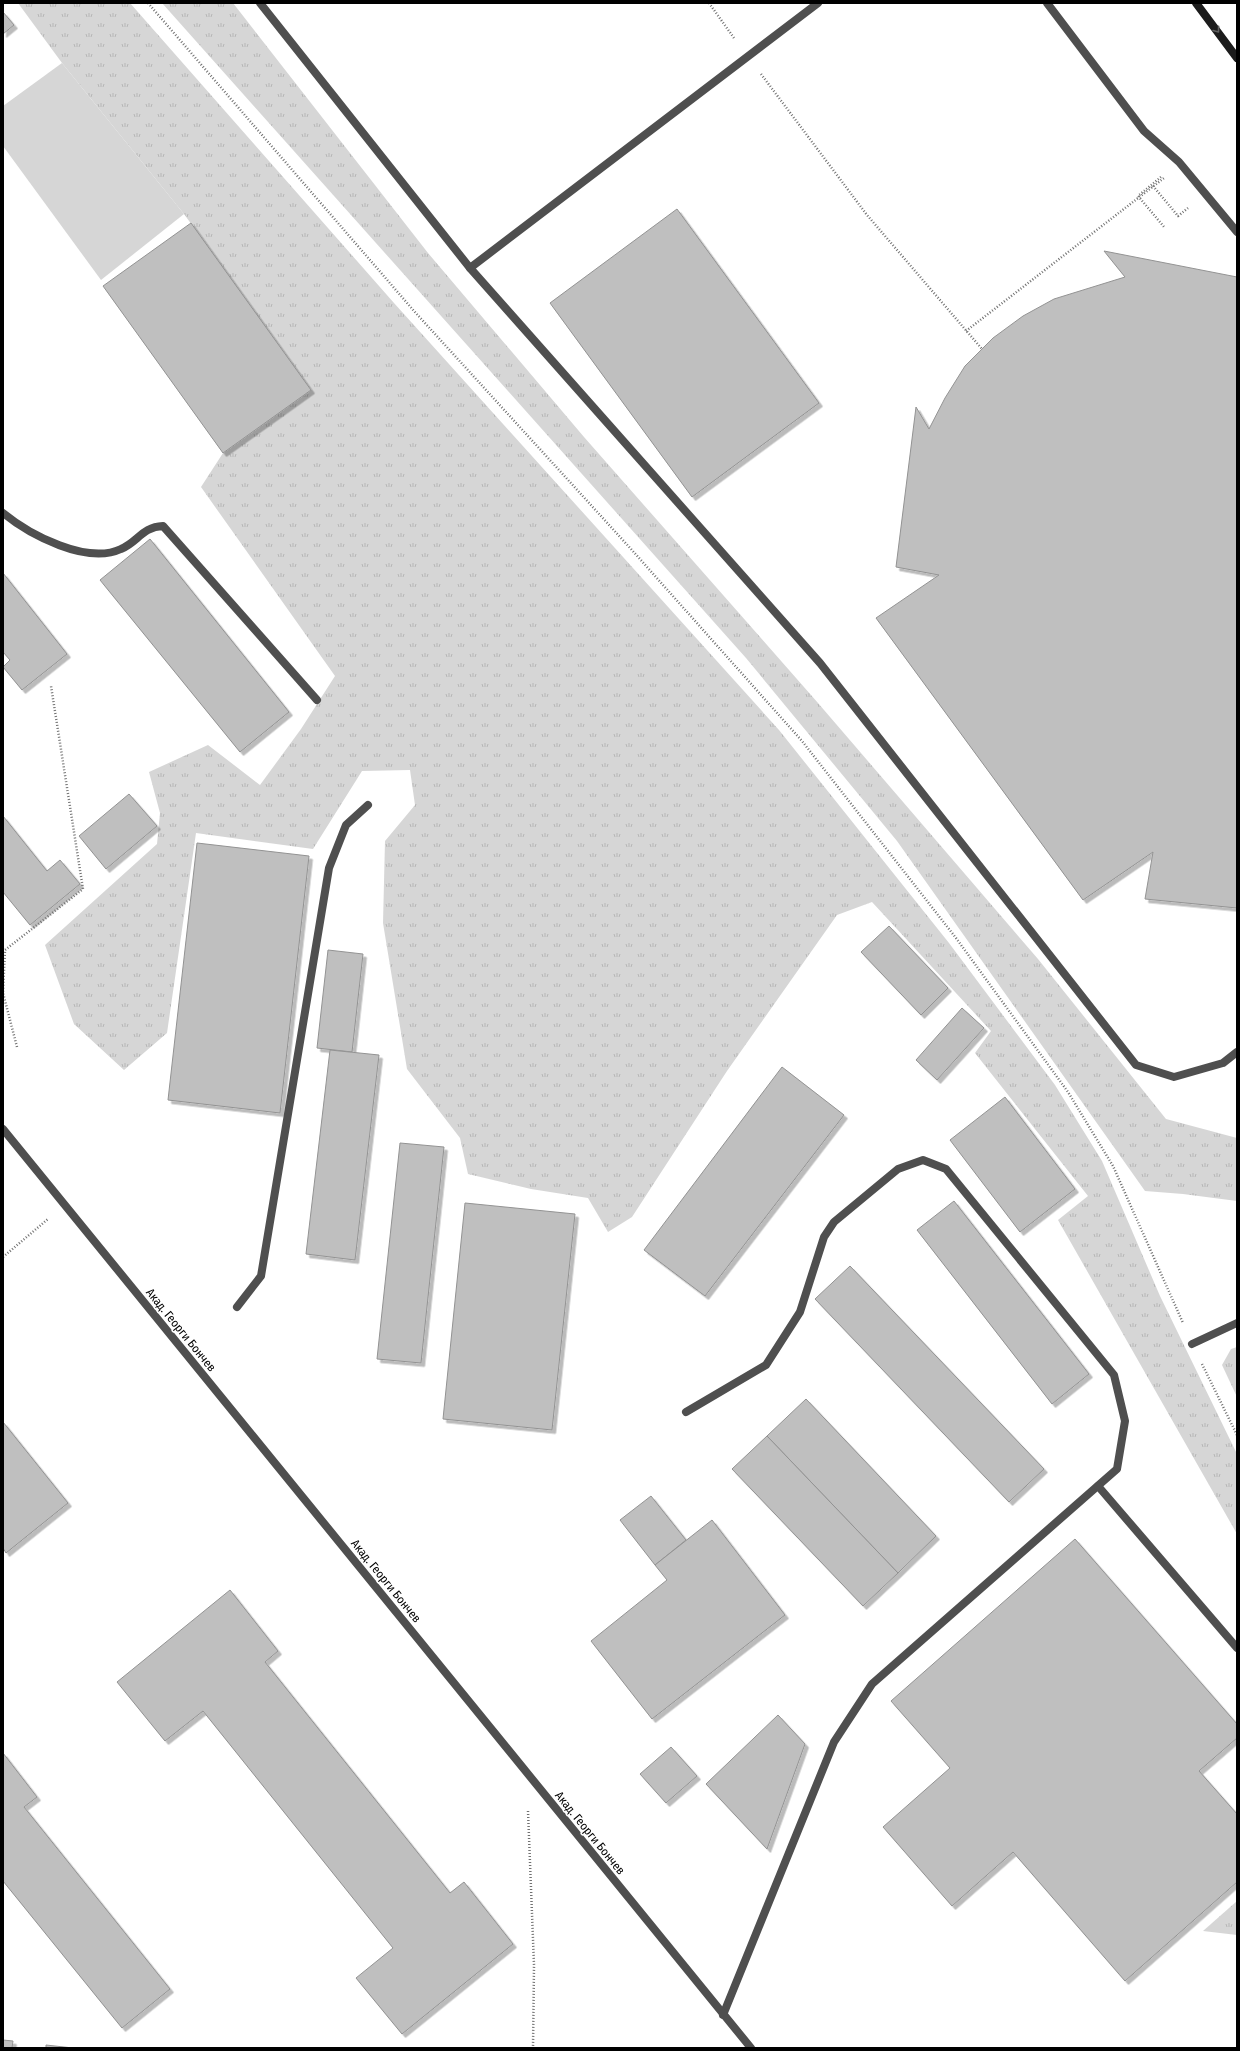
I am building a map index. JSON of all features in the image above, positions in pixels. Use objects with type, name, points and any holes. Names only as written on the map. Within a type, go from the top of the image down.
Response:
[{"type":"main road","points":[[1196,3],[1237,58]]},
{"type":"street","points":[[260,3],[470,268],[820,664],[1136,1065],[1174,1077],[1223,1063],[1237,1052]]},
{"type":"street","points":[[470,268],[818,3]]},
{"type":"street","points":[[1047,3],[1144,131],[1179,162],[1237,232]]},
{"type":"street","points":[[3,513],[14,522],[65,548],[98,555],[122,549],[152,527],[163,526],[317,700]]},
{"type":"street","points":[[237,1307],[261,1276],[329,868],[346,825],[368,805]]},
{"type":"street","name":"Акад. Георги Бончев","points":[[3,1129],[751,2048]]},
{"type":"street","points":[[686,1412],[766,1365],[800,1312],[824,1237],[834,1222],[898,1169],[923,1160],[946,1169],[1114,1376],[1125,1421],[1117,1469],[872,1684],[834,1742],[724,2015]]},
{"type":"street","points":[[1192,1344],[1237,1323]]},
{"type":"street","points":[[1098,1486],[1237,1648]]},
{"type":"path","points":[[148,3],[414,311],[631,549],[802,741],[952,932],[1068,1092],[1113,1166],[1192,1344],[1237,1435]]},
{"type":"path","points":[[709,3],[747,56],[775,90],[867,215],[982,349]]},
{"type":"path","points":[[1138,198],[1165,228],[1138,196],[1179,162]]},
{"type":"path","points":[[966,331],[1170,174]]},
{"type":"path","points":[[17,1047],[3,993],[5,950],[83,889],[51,686]]},
{"type":"path","points":[[3,1258],[48,1219]]},
{"type":"path","points":[[528,1808],[534,1965],[533,2048]]},
{"type":"green space","points":[[18,3],[130,3],[394,303],[779,730],[949,943],[1055,1085],[1102,1161],[1160,1296],[1237,1454],[1237,1534],[1058,1220],[1088,1196],[975,1053],[991,1031],[872,902],[837,915],[727,1071],[632,1217],[608,1232],[588,1198],[531,1189],[468,1174],[460,1138],[407,1069],[383,923],[385,841],[415,805],[410,770],[362,771],[313,849],[196,833],[167,1033],[124,1070],[74,1024],[45,945],[157,844],[160,813],[149,772],[208,745],[260,785],[301,729],[335,676],[201,487],[223,453],[311,390],[184,214],[62,63]]},
{"type":"green space","points":[[162,3],[233,3],[428,253],[584,437],[818,703],[1038,959],[1166,1119],[1237,1138],[1237,1201],[1145,1191],[897,841],[746,658]]},
{"type":"green space","points":[[62,63],[184,214],[101,280],[3,146],[3,106]]},
{"type":"green space","points":[[1237,1347],[1237,1397],[1222,1365],[1231,1349]]},
{"type":"green space","points":[[1237,1901],[1237,1935],[1203,1931]]},
{"type":"building","points":[[3,12],[14,25],[3,34]]},
{"type":"building","points":[[677,209],[819,403],[692,497],[550,303]]},
{"type":"building","points":[[191,223],[311,390],[223,453],[103,286]]},
{"type":"building","points":[[1104,251],[1237,277],[1237,908],[1145,899],[1153,852],[1083,900],[876,618],[939,575],[896,567],[916,407],[929,429],[945,398],[965,366],[993,338],[1023,316],[1054,299],[1125,277]]},
{"type":"building","points":[[150,539],[289,712],[240,752],[100,580]]},
{"type":"building","points":[[3,573],[67,654],[22,690],[3,667],[10,660],[3,652]]},
{"type":"building","points":[[129,794],[157,826],[106,869],[79,836]]},
{"type":"building","points":[[3,816],[47,871],[60,860],[80,884],[30,925],[3,892]]},
{"type":"building","points":[[197,843],[309,856],[280,1113],[168,1100]]},
{"type":"building","points":[[889,926],[948,988],[921,1015],[861,952]]},
{"type":"building","points":[[328,950],[363,954],[352,1052],[317,1048]]},
{"type":"building","points":[[962,1008],[984,1028],[937,1080],[916,1060]]},
{"type":"building","points":[[330,1050],[379,1055],[355,1260],[306,1254]]},
{"type":"building","points":[[782,1067],[844,1115],[705,1296],[644,1250]]},
{"type":"building","points":[[1005,1097],[1075,1189],[1020,1232],[950,1140]]},
{"type":"building","points":[[400,1143],[444,1147],[421,1363],[377,1359]]},
{"type":"building","points":[[954,1201],[1089,1374],[1052,1404],[917,1230]]},
{"type":"building","points":[[465,1203],[575,1214],[552,1430],[443,1419]]},
{"type":"building","points":[[850,1266],[1044,1469],[1009,1502],[815,1299]]},
{"type":"building","points":[[806,1399],[936,1536],[898,1573],[767,1436]]},
{"type":"building","points":[[3,1422],[68,1503],[6,1553],[3,1548]]},
{"type":"building","points":[[767,1436],[898,1573],[863,1606],[732,1469]]},
{"type":"building","points":[[651,1496],[686,1540],[655,1565],[620,1520]]},
{"type":"building","points":[[712,1520],[785,1615],[652,1719],[591,1641],[667,1580],[655,1565]]},
{"type":"building","points":[[1075,1539],[1237,1724],[1237,1738],[1199,1771],[1237,1814],[1237,1882],[1125,1981],[1013,1852],[952,1906],[883,1827],[950,1768],[891,1701]]},
{"type":"building","points":[[230,1590],[278,1651],[265,1662],[450,1893],[464,1882],[513,1944],[402,2034],[356,1978],[393,1948],[203,1711],[165,1741],[117,1682]]},
{"type":"building","points":[[778,1715],[805,1744],[767,1849],[706,1784]]},
{"type":"building","points":[[671,1747],[697,1776],[666,1803],[640,1774]]},
{"type":"building","points":[[3,1753],[37,1797],[24,1807],[170,1989],[122,2028],[3,1881]]},
{"type":"building","points":[[3,2040],[13,2041],[12,2048],[3,2048]]},
{"type":"building","points":[[46,2045],[73,2048],[46,2048]]}]
